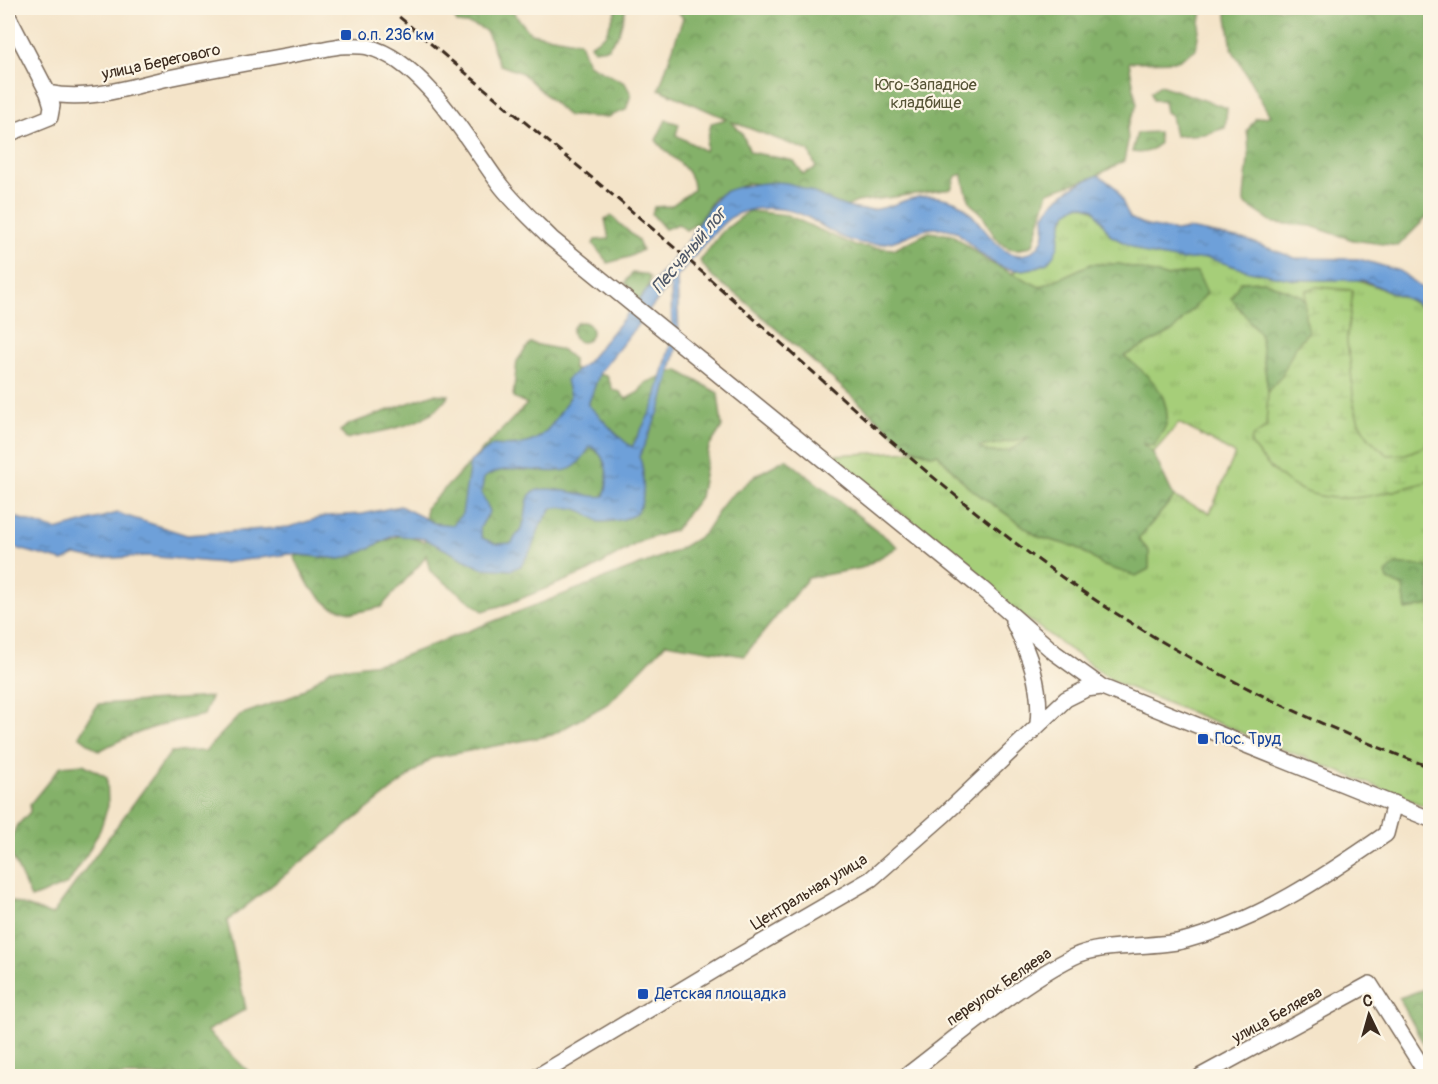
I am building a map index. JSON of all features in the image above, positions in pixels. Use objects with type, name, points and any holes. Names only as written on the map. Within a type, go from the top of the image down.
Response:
[{"type":"street","points":[[8,16],[48,93],[52,106],[50,117],[8,134]]},
{"type":"street","name":"улица Берегового","points":[[48,93],[67,97],[108,92],[176,76],[340,46],[367,47],[393,58],[411,72],[441,103],[466,134],[502,187],[552,239],[981,588],[1010,616]]},
{"type":"street","points":[[1010,616],[1102,687],[1431,819]]},
{"type":"street","points":[[1010,616],[1028,653],[1039,690],[1038,723]]},
{"type":"street","name":"Центральная улица","points":[[538,1077],[723,964],[871,879],[945,814],[1038,723],[1074,693],[1102,687]]},
{"type":"street","name":"переулок Беляева","points":[[906,1077],[1038,978],[1074,956],[1184,940],[1250,916],[1312,885],[1386,834],[1395,803]]},
{"type":"street","name":"улица Беляева","points":[[1201,1077],[1370,984],[1427,1076]]},
{"type":"green space","points":[[450,8],[510,8],[530,33],[580,42],[588,64],[625,83],[631,94],[626,110],[607,117],[568,116],[522,73],[500,65],[488,34],[470,24],[457,23]]},
{"type":"green space","points":[[617,8],[626,8],[619,33],[608,48],[594,50],[590,45],[605,35]]},
{"type":"green space","name":"Юго-Западное кладбище","points":[[675,8],[1430,8],[1430,214],[1398,246],[1353,240],[1311,226],[1274,223],[1244,203],[1249,149],[1247,131],[1256,118],[1270,116],[1232,49],[1226,10],[1202,10],[1196,49],[1178,61],[1129,62],[1137,105],[1127,128],[1128,141],[1124,161],[1094,177],[1048,192],[1033,245],[1023,248],[1007,248],[997,239],[981,213],[971,203],[963,174],[956,176],[951,189],[857,202],[846,207],[796,187],[748,183],[714,198],[698,223],[686,230],[678,224],[665,229],[652,214],[654,207],[671,206],[693,190],[685,168],[656,140],[666,120],[679,124],[676,135],[705,151],[711,123],[727,119],[659,89],[683,18]],"holes":[[[730,121],[809,151],[816,168],[803,174],[794,161],[750,152],[742,133]]]},
{"type":"green space","points":[[1160,85],[1227,108],[1225,128],[1205,134],[1175,136],[1171,115],[1166,112],[1164,101],[1153,100],[1151,92]]},
{"type":"green space","points":[[1158,132],[1159,143],[1153,148],[1144,152],[1132,152],[1137,133]]},
{"type":"green space","points":[[1081,205],[1093,209],[1098,214],[1232,266],[1295,280],[1356,279],[1406,298],[1430,313],[1430,808],[1115,682],[1009,606],[834,455],[934,450],[968,487],[1039,537],[1076,547],[1104,566],[1149,551],[1138,539],[1174,497],[1210,513],[1235,454],[1179,423],[1153,453],[1126,429],[1036,434],[1009,452],[985,452],[940,432],[1014,271],[1027,269],[1056,250],[1060,228],[1069,209]]},
{"type":"green space","points":[[749,211],[787,215],[855,246],[895,249],[929,232],[953,235],[989,262],[1040,287],[1091,264],[1120,264],[1165,276],[1197,272],[1207,293],[1173,331],[1124,356],[1154,383],[1160,391],[1167,410],[1166,424],[1154,446],[1142,443],[1153,453],[1174,497],[1138,539],[1149,551],[1149,569],[1136,576],[1104,566],[1076,547],[1039,537],[968,487],[938,454],[931,455],[909,447],[739,296],[713,278],[700,261],[722,232]],"holes":[[[1029,438],[1012,449],[999,452],[985,451],[979,447]]]},
{"type":"green space","points":[[611,216],[637,239],[642,250],[629,257],[608,263],[593,244],[595,240],[609,239],[605,219]]},
{"type":"green space","points":[[632,273],[645,274],[650,278],[642,300],[633,301],[631,288],[625,283]]},
{"type":"green space","points":[[1263,281],[1302,296],[1316,317],[1295,384],[1268,391],[1260,334],[1231,298],[1240,282]]},
{"type":"green space","points":[[1317,287],[1352,290],[1347,343],[1356,412],[1366,434],[1388,455],[1406,454],[1430,444],[1430,481],[1378,494],[1354,498],[1332,498],[1310,493],[1290,484],[1270,467],[1251,444],[1252,437],[1266,428],[1268,391],[1281,377],[1296,346],[1309,331],[1305,316],[1306,290]]},
{"type":"green space","points":[[582,322],[589,325],[592,332],[589,339],[582,342],[575,339],[572,332],[575,325]]},
{"type":"green space","points":[[530,343],[562,350],[573,359],[573,369],[607,376],[613,390],[620,392],[626,399],[639,392],[645,383],[677,370],[718,393],[722,427],[709,447],[700,497],[675,530],[641,541],[589,571],[510,603],[483,611],[430,571],[426,555],[381,607],[353,613],[330,606],[310,587],[294,557],[299,555],[339,559],[401,535],[425,542],[426,508],[527,404],[513,397],[517,361]]},
{"type":"green space","points":[[434,394],[449,395],[429,415],[417,421],[389,430],[346,439],[340,431],[350,424]]},
{"type":"green space","points":[[786,459],[898,547],[862,568],[808,578],[744,656],[666,643],[609,703],[552,735],[432,758],[227,921],[246,1009],[207,1031],[253,1076],[8,1076],[8,900],[52,915],[171,752],[205,751],[240,715],[296,695],[331,669],[388,662],[676,551],[704,534],[726,500],[758,474]]},
{"type":"green space","points":[[1396,564],[1430,568],[1430,605],[1406,610],[1403,587],[1388,580],[1386,573]]},
{"type":"green space","points":[[211,697],[204,715],[150,728],[99,751],[79,736],[98,704]]},
{"type":"green space","points":[[83,764],[107,777],[108,806],[100,830],[68,884],[31,898],[8,847],[16,827],[30,812],[30,804],[61,766]]},
{"type":"green space","points":[[1430,987],[1430,1056],[1399,998]]},
{"type":"water","name":"Песчаный лог","points":[[1099,175],[1116,188],[1130,218],[1147,226],[1176,231],[1189,229],[1247,240],[1295,258],[1359,259],[1400,271],[1430,295],[1430,313],[1412,301],[1363,280],[1295,280],[1249,271],[1208,258],[1181,260],[1147,254],[1111,236],[1094,209],[1082,205],[1068,211],[1064,217],[1056,251],[1047,263],[1019,270],[1007,269],[996,264],[976,250],[956,231],[943,228],[922,230],[883,244],[872,244],[854,241],[839,235],[791,211],[769,208],[748,210],[738,213],[724,223],[677,277],[679,339],[661,407],[639,457],[642,468],[642,502],[635,514],[628,518],[599,522],[577,509],[552,508],[541,524],[531,550],[521,566],[511,570],[481,568],[425,539],[395,535],[360,553],[341,559],[290,554],[222,563],[147,556],[96,559],[75,555],[63,561],[8,546],[8,515],[56,530],[117,513],[187,535],[289,527],[326,516],[363,514],[400,506],[434,523],[453,525],[462,514],[470,462],[493,445],[509,446],[532,442],[548,429],[570,397],[566,380],[588,361],[692,236],[706,212],[724,192],[756,184],[787,183],[835,203],[865,210],[927,196],[939,197],[954,201],[964,207],[1002,248],[1012,254],[1023,255],[1039,246],[1043,238],[1044,215],[1055,201],[1068,190]],"holes":[[[671,283],[672,338],[654,405],[632,447],[588,405],[600,372]],[[590,447],[601,456],[606,468],[607,483],[604,496],[555,489],[536,491],[528,498],[524,522],[512,543],[496,544],[482,538],[480,528],[490,511],[481,493],[484,478],[494,472],[506,470],[567,470],[575,466]]]},
{"type":"railway","points":[[389,8],[654,230],[943,486],[1045,565],[1136,626],[1231,680],[1329,726],[1430,767]]},
{"type":"place","name":"о.п. 236 км","points":[[346,35]]},
{"type":"place","name":"Пос. Труд","points":[[1203,739]]},
{"type":"place","name":"Детская площадка","points":[[643,994]]}]
